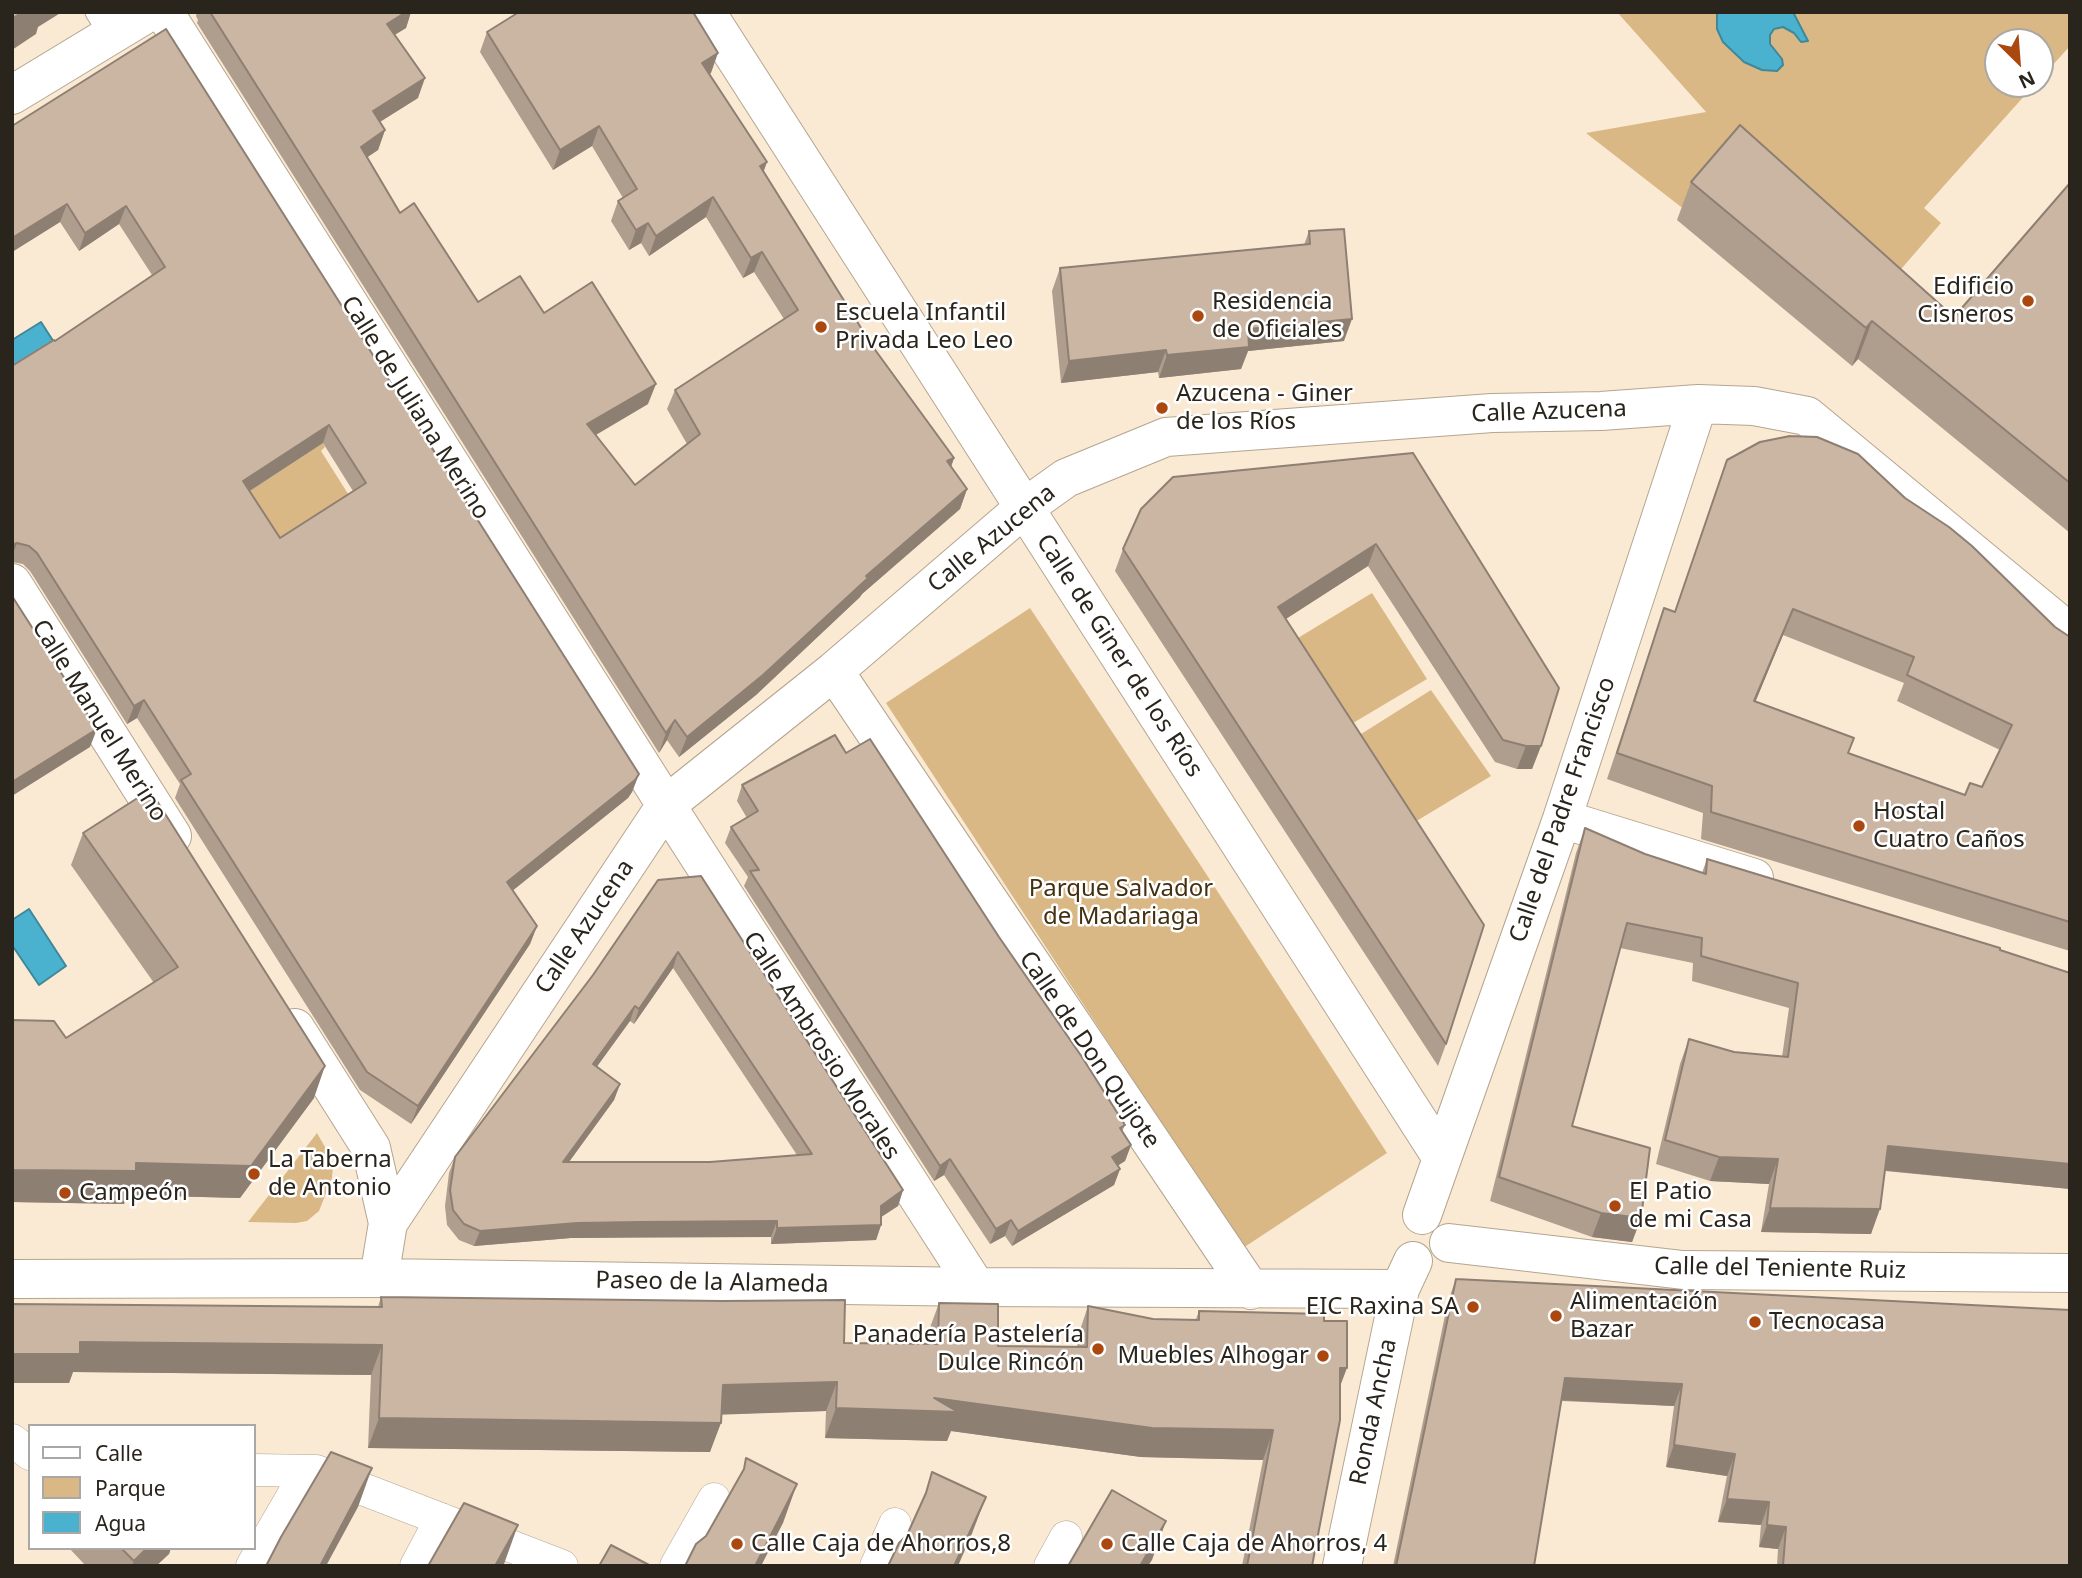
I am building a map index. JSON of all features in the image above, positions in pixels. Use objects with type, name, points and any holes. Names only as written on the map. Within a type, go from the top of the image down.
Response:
[{"type":"street","points":[[12,95],[103,24],[149,12]]},
{"type":"street","name":"Calle de Juliana Merino","points":[[164,12],[666,804]]},
{"type":"street","name":"Calle de Giner de los Ríos","points":[[706,12],[1442,1157]]},
{"type":"street","name":"Calle Azucena","points":[[379,1278],[388,1223],[666,804],[834,671],[1024,508],[1066,478],[1166,437],[1492,413],[1601,411],[1698,404],[1754,406],[1807,416],[2070,633]]},
{"type":"street","name":"Calle del Padre Francisco","points":[[1422,1215],[1562,819],[1698,404]]},
{"type":"street","name":"Calle Manuel Merino","points":[[12,583],[191,866]]},
{"type":"street","name":"Calle de Don Quijote","points":[[834,671],[1251,1290]]},
{"type":"street","name":"Calle Ambrosio Morales","points":[[666,804],[976,1287]]},
{"type":"street","points":[[1562,819],[1789,888]]},
{"type":"street","points":[[274,995],[371,1148],[388,1223]]},
{"type":"street","points":[[1406,1275],[1401,1234],[1408,1221],[1422,1215],[1430,1215],[1443,1222],[1447,1228],[1449,1243]]},
{"type":"street","name":"Paseo de la Alameda","points":[[16,1275],[1251,1290],[1406,1275],[1420,1264],[1436,1262],[1447,1251],[1449,1243]]},
{"type":"street","name":"Calle del Teniente Ruiz","points":[[1449,1243],[1683,1270],[2070,1273]]},
{"type":"street","name":"Ronda Ancha","points":[[1342,1566],[1406,1275]]},
{"type":"street","points":[[12,1440],[28,1452]]},
{"type":"street","points":[[256,1469],[316,1471],[562,1566]]},
{"type":"street","points":[[252,1566],[307,1471]]},
{"type":"street","points":[[676,1566],[714,1499]]},
{"type":"street","points":[[416,1566],[442,1519]]},
{"type":"street","points":[[876,1566],[895,1524]]},
{"type":"street","points":[[1050,1566],[1066,1537]]},
{"type":"green space","points":[[1617,12],[2070,12],[2070,46],[2054,64],[2054,28],[1984,28],[1984,98],[2022,98],[1924,208],[1941,223],[1876,298],[1685,210],[1586,133],[1706,112]]},
{"type":"green space","points":[[323,443],[325,447],[321,451],[350,497],[273,556],[237,499]]},
{"type":"green space","points":[[1372,593],[1427,679],[1343,729],[1288,644]]},
{"type":"green space","name":"Parque Salvador de Madariaga","points":[[1030,608],[1387,1153],[1243,1248],[886,703]]},
{"type":"green space","points":[[1431,690],[1491,776],[1405,828],[1350,741]]},
{"type":"green space","points":[[317,1133],[333,1166],[332,1178],[319,1211],[307,1221],[296,1223],[248,1222]]},
{"type":"water","points":[[1717,12],[1793,12],[1808,41],[1801,42],[1794,33],[1783,27],[1774,29],[1770,35],[1770,44],[1782,59],[1783,65],[1777,71],[1762,70],[1744,62],[1723,42],[1717,29]]},
{"type":"water","points":[[41,322],[59,350],[12,380],[12,340]]},
{"type":"water","points":[[29,909],[66,966],[39,985],[12,945],[12,920]]},
{"type":"building","points":[[12,12],[22,12],[12,19]]},
{"type":"building","points":[[210,12],[406,12],[387,24],[425,78],[373,111],[385,130],[361,147],[400,213],[414,203],[478,302],[520,276],[544,313],[592,282],[656,384],[587,424],[635,485],[700,434],[675,390],[798,310],[762,252],[751,258],[713,197],[656,236],[648,223],[636,230],[618,201],[637,189],[599,126],[560,150],[487,32],[519,12],[693,12],[718,53],[702,63],[767,162],[760,166],[873,347],[954,458],[947,461],[967,489],[866,576],[868,578],[763,675],[687,737],[675,720],[666,733]]},
{"type":"building","points":[[166,29],[639,774],[635,780],[507,882],[537,926],[418,1106],[367,1072],[181,780],[191,774],[144,700],[134,706],[37,553],[29,546],[17,543],[12,545],[12,366],[55,341],[165,267],[126,206],[85,233],[67,204],[12,238],[12,126]],"holes":[[[329,425],[366,483],[280,538],[243,481]]]},
{"type":"building","points":[[1740,125],[1954,317],[2070,183],[2070,483],[1872,321],[1866,328],[1691,182]]},
{"type":"building","name":"Residencia de Oficiales","points":[[1344,229],[1352,319],[1248,329],[1249,347],[1167,355],[1166,350],[1069,361],[1060,268],[1310,244],[1309,231]]},
{"type":"building","points":[[1790,436],[1817,437],[1858,454],[1905,498],[1972,546],[2055,627],[2070,637],[2070,922],[1711,812],[1712,786],[1617,753],[1664,608],[1675,612],[1727,460],[1760,442]],"holes":[[[1793,609],[1914,657],[1907,675],[2012,725],[1982,787],[1970,783],[1965,795],[1848,753],[1854,738],[1754,701]]]},
{"type":"building","points":[[1413,453],[1559,688],[1541,746],[1526,746],[1503,740],[1376,544],[1278,607],[1484,925],[1446,1044],[1123,549],[1141,509],[1173,477]]},
{"type":"building","points":[[12,596],[97,729],[12,782]]},
{"type":"building","points":[[835,735],[846,753],[870,739],[1125,1125],[1120,1128],[1131,1145],[1112,1157],[1120,1169],[1018,1231],[1011,1220],[996,1229],[950,1159],[940,1166],[750,871],[759,870],[731,827],[758,811],[742,785]]},
{"type":"building","points":[[150,790],[325,1066],[251,1166],[136,1163],[136,1171],[12,1170],[12,1020],[54,1021],[66,1038],[178,967],[83,833]]},
{"type":"building","points":[[1585,828],[1645,854],[1706,874],[1707,859],[2000,948],[2070,973],[2070,1164],[1888,1146],[1880,1209],[1770,1208],[1778,1159],[1719,1157],[1665,1140],[1689,1039],[1734,1052],[1788,1057],[1798,983],[1701,956],[1702,938],[1627,923],[1572,1126],[1650,1148],[1641,1218],[1601,1213],[1499,1177]]},
{"type":"building","points":[[701,876],[903,1190],[881,1206],[881,1225],[777,1228],[777,1221],[640,1222],[577,1223],[480,1231],[464,1224],[453,1210],[450,1190],[455,1157],[593,975],[658,880]],"holes":[[[678,952],[812,1154],[710,1162],[563,1162],[620,1084],[593,1064],[635,1006],[639,1009]]]},
{"type":"building","points":[[1456,1279],[2070,1310],[2070,1566],[1783,1566],[1786,1527],[1767,1525],[1769,1502],[1727,1499],[1735,1454],[1674,1445],[1682,1384],[1565,1378],[1534,1566],[1396,1566]]},
{"type":"building","points":[[381,1297],[845,1300],[844,1343],[938,1344],[939,1303],[998,1304],[998,1346],[1087,1347],[1088,1306],[1153,1319],[1199,1320],[1199,1311],[1324,1314],[1324,1321],[1347,1321],[1347,1368],[1340,1368],[1340,1420],[1312,1566],[1247,1566],[1273,1430],[1152,1428],[934,1398],[958,1412],[836,1408],[837,1382],[723,1385],[721,1423],[379,1418],[382,1345],[80,1342],[80,1354],[12,1354],[12,1304],[382,1307]]},
{"type":"building","points":[[331,1452],[372,1468],[320,1566],[266,1566],[281,1537]]},
{"type":"building","name":"Calle Caja de Ahorros,8","points":[[746,1458],[797,1484],[755,1566],[688,1566],[686,1564],[696,1544],[706,1536],[744,1469]]},
{"type":"building","points":[[932,1472],[986,1497],[954,1566],[888,1566],[899,1543],[907,1535],[926,1493]]},
{"type":"building","points":[[1112,1490],[1166,1521],[1140,1566],[1068,1566]]},
{"type":"building","points":[[464,1503],[518,1525],[495,1566],[428,1566]]},
{"type":"building","points":[[611,1545],[651,1566],[599,1566]]},
{"type":"building","points":[[123,1550],[145,1550],[134,1561]]},
{"type":"place","name":"Edificio Cisneros","points":[[2028,301]]},
{"type":"place","name":"Residencia de Oficiales","points":[[1198,316]]},
{"type":"place","name":"Escuela Infantil Privada Leo Leo","points":[[821,327]]},
{"type":"place","name":"Azucena - Giner de los Ríos","points":[[1162,408]]},
{"type":"place","name":"Hostal Cuatro Caños","points":[[1859,826]]},
{"type":"place","name":"La Taberna de Antonio","points":[[254,1174]]},
{"type":"place","name":"Campeón","points":[[65,1193]]},
{"type":"place","name":"El Patio de mi Casa","points":[[1615,1206]]},
{"type":"place","name":"EIC Raxina SA","points":[[1473,1307]]},
{"type":"place","name":"Alimentación Bazar","points":[[1556,1316]]},
{"type":"place","name":"Tecnocasa","points":[[1755,1322]]},
{"type":"place","name":"Panadería Pastelería Dulce Rincón","points":[[1098,1349]]},
{"type":"place","name":"Muebles Alhogar","points":[[1323,1356]]},
{"type":"place","name":"Calle Caja de Ahorros,8","points":[[737,1544]]},
{"type":"place","name":"Calle Caja de Ahorros, 4","points":[[1107,1544]]}]
